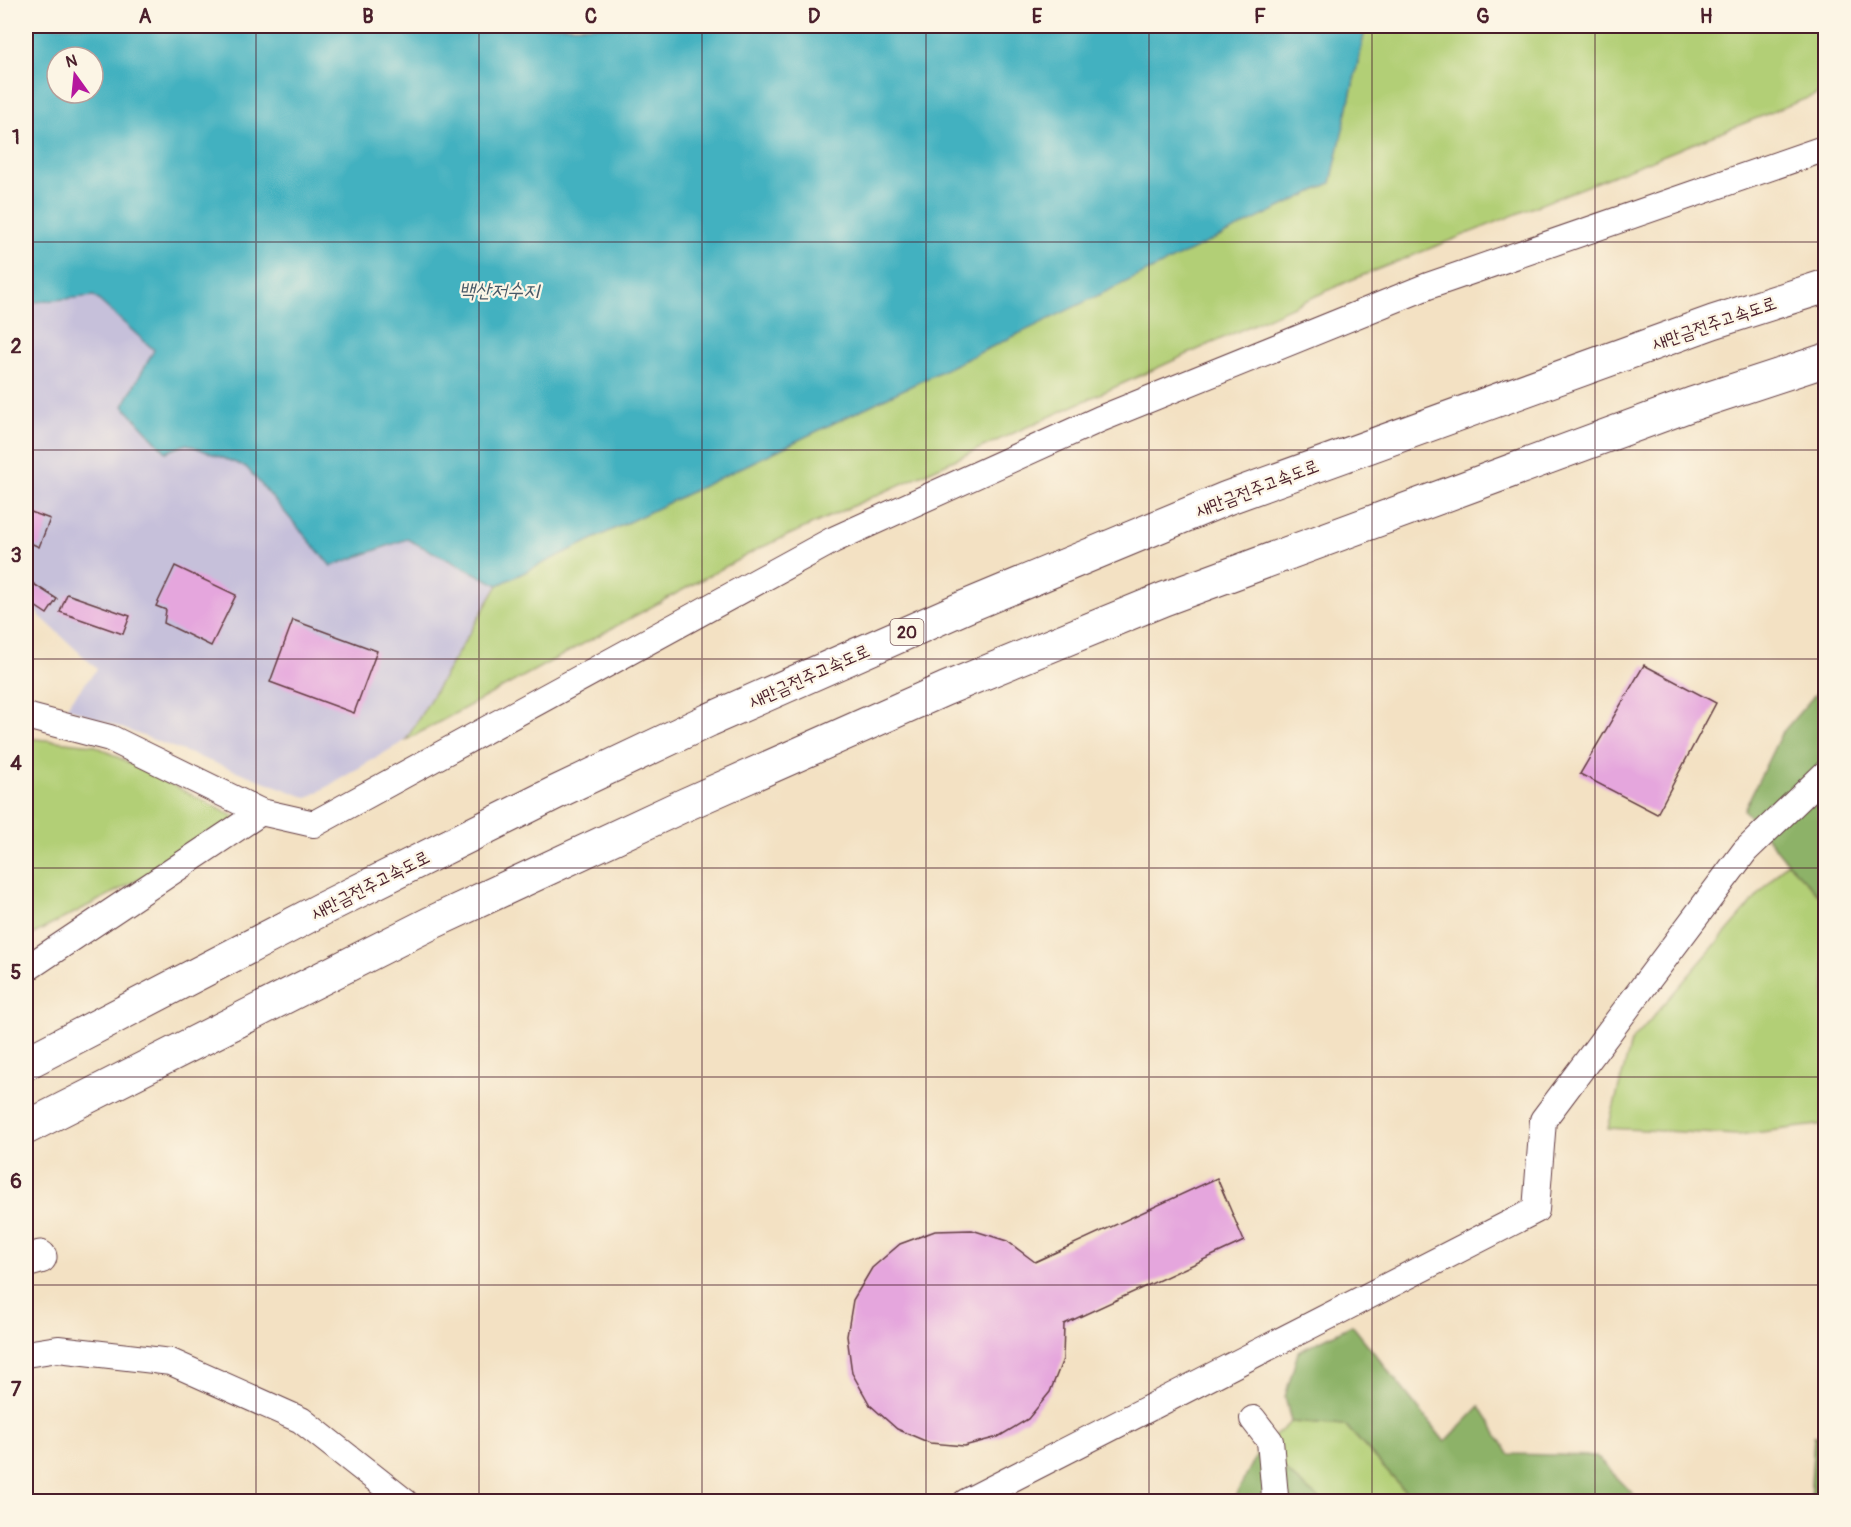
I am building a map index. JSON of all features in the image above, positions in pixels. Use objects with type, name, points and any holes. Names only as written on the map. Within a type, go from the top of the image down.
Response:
[{"type":"highway","points":[[1713,322],[1826,267]]},
{"type":"highway","name":"새만금전주고속도로","points":[[26,1063],[324,908],[556,792],[709,720],[965,607],[1227,498],[1713,322],[1826,286]]},
{"type":"highway","points":[[26,1128],[431,923],[682,806],[945,689],[1164,599],[1692,404],[1826,360]]},
{"type":"street","points":[[26,717],[110,738],[261,812],[314,824],[833,540],[1100,418],[1428,286],[1826,148]]},
{"type":"street","points":[[966,1502],[1536,1210],[1543,1120],[1745,851],[1826,773]]},
{"type":"street","points":[[26,969],[261,812]]},
{"type":"street","points":[[26,1354],[58,1349],[171,1362],[301,1420],[405,1502]]},
{"type":"street","points":[[1253,1419],[1270,1441],[1275,1496],[1272,1502]]},
{"type":"shaded area","points":[[94,296],[154,350],[123,406],[165,452],[186,443],[246,467],[331,566],[407,539],[498,585],[406,740],[308,798],[66,707],[97,669],[26,603],[26,303]]},
{"type":"green space","points":[[1366,26],[1825,26],[1825,91],[1351,280],[758,549],[406,740],[498,585],[1331,183]]},
{"type":"green space","points":[[1825,683],[1825,901],[1787,862],[1744,810],[1781,734]]},
{"type":"green space","points":[[26,738],[94,745],[241,820],[207,844],[26,938]]},
{"type":"green space","points":[[1787,862],[1825,901],[1825,1124],[1738,1135],[1608,1128],[1631,1042]]},
{"type":"green space","points":[[1352,1325],[1445,1442],[1480,1406],[1509,1454],[1596,1456],[1640,1501],[1414,1501],[1346,1426],[1291,1422],[1285,1397],[1298,1352]]},
{"type":"green space","points":[[1291,1422],[1346,1426],[1414,1501],[1321,1501],[1260,1449]]},
{"type":"green space","points":[[1814,1436],[1825,1436],[1825,1501],[1810,1501]]},
{"type":"green space","points":[[1260,1449],[1321,1501],[1232,1502]]},
{"type":"water","name":"백산저수지","points":[[26,26],[1366,26],[1331,183],[498,585],[407,539],[331,566],[246,467],[187,444],[166,452],[123,406],[154,350],[94,296],[26,303]]},
{"type":"building","points":[[31,512],[50,519],[39,547],[26,541],[26,525]]},
{"type":"building","points":[[175,566],[236,595],[211,646],[164,623],[166,610],[156,606]]},
{"type":"building","points":[[29,581],[57,599],[47,614],[26,600],[26,586]]},
{"type":"building","points":[[67,594],[130,616],[123,634],[60,612]]},
{"type":"building","points":[[293,620],[377,651],[354,713],[270,682]]},
{"type":"building","points":[[1644,665],[1716,703],[1657,814],[1580,774]]},
{"type":"building","points":[[1217,1178],[1244,1241],[1064,1324],[1063,1359],[1050,1392],[1028,1419],[998,1437],[964,1446],[930,1443],[897,1429],[870,1405],[852,1373],[847,1336],[853,1300],[872,1268],[900,1244],[935,1231],[972,1230],[1007,1241],[1035,1262]]}]
